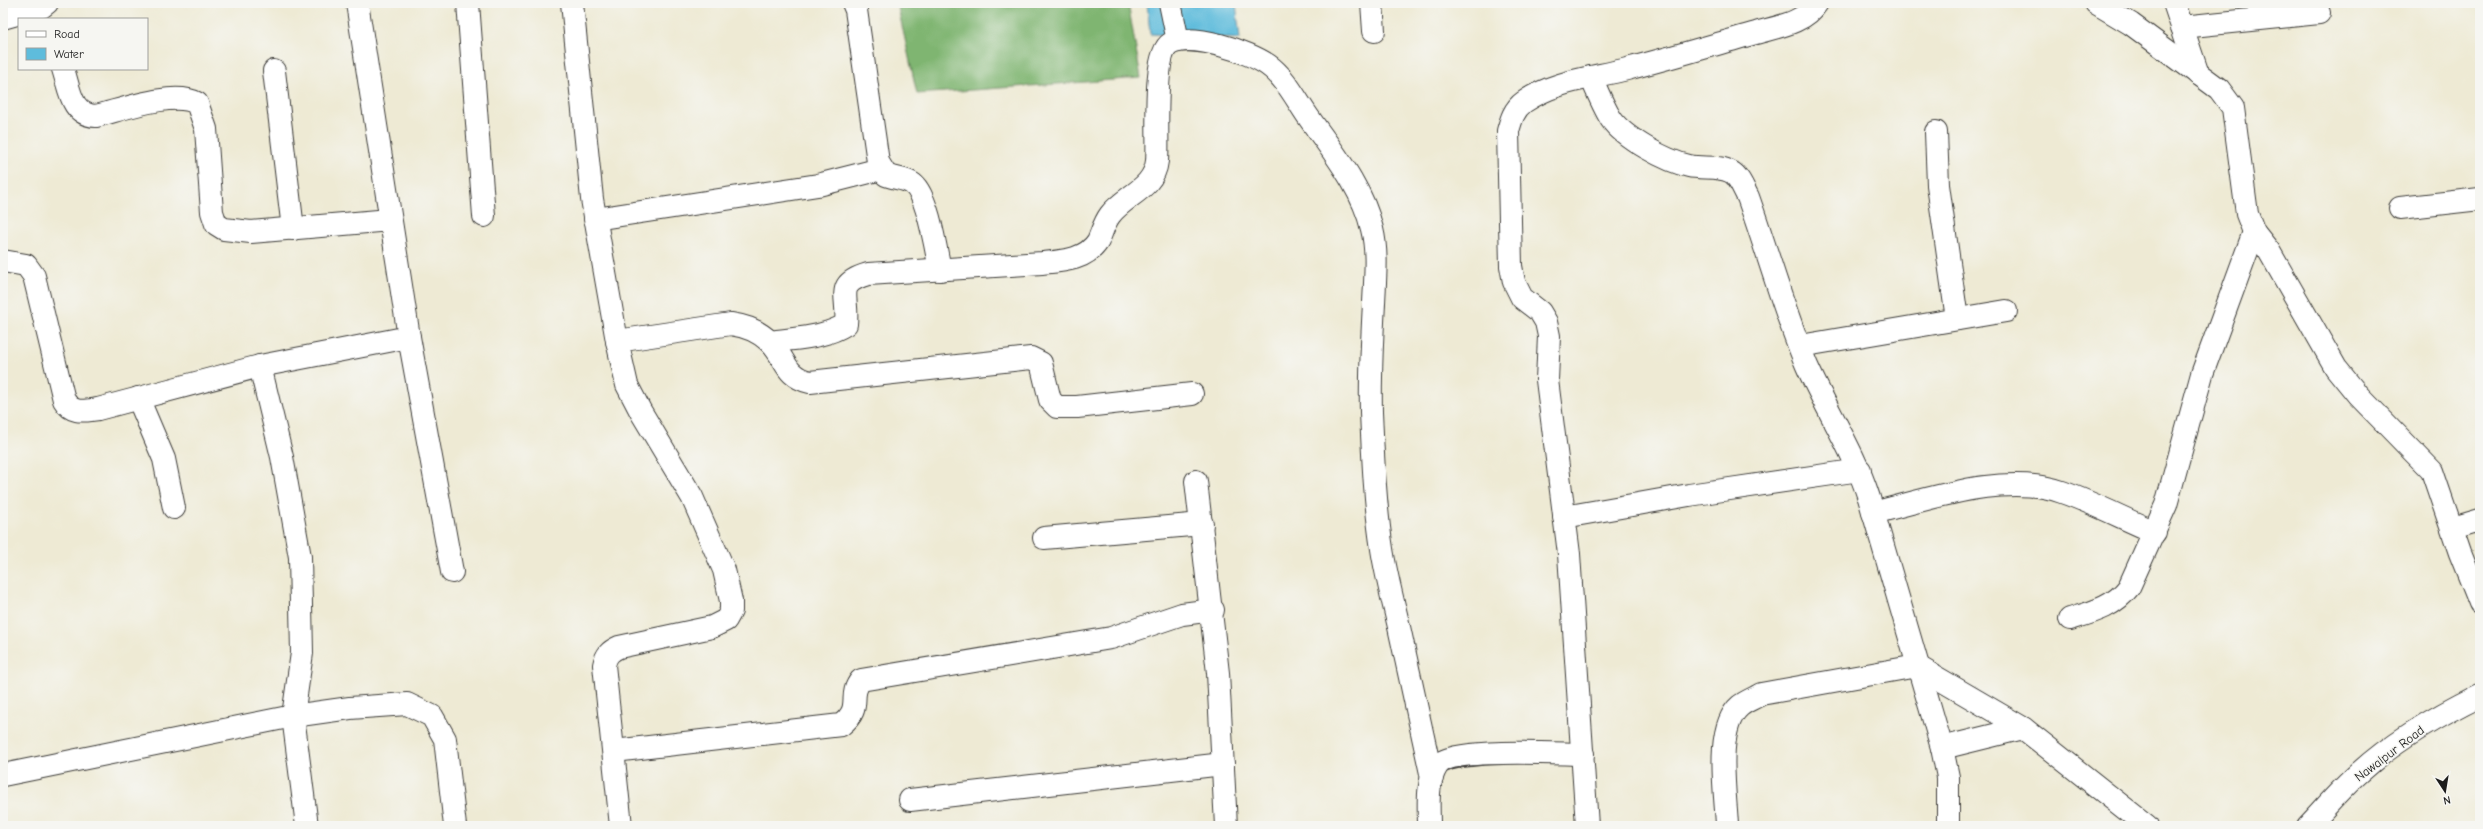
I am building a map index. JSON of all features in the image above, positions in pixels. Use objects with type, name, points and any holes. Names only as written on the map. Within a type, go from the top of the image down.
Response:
[{"type":"street","points":[[357,3],[409,337],[452,572]]},
{"type":"street","points":[[468,3],[484,216]]},
{"type":"street","points":[[572,3],[595,218],[617,341],[627,385],[641,412],[692,497],[724,570],[731,602],[731,611],[726,620],[712,628],[619,647],[611,651],[604,665],[621,826]]},
{"type":"street","points":[[853,3],[856,10],[874,147],[881,169],[886,175],[913,184],[917,189],[929,218],[940,270]]},
{"type":"street","points":[[1170,3],[1178,41]]},
{"type":"street","points":[[1372,3],[1374,31]]},
{"type":"street","points":[[1587,826],[1569,554],[1547,380],[1549,336],[1546,322],[1540,312],[1522,298],[1514,282],[1511,266],[1508,131],[1513,114],[1523,103],[1543,91],[1591,77],[1673,57],[1801,19],[1817,3]]},
{"type":"street","points":[[2096,3],[2131,24],[2219,89],[2233,108],[2247,214],[2254,232],[2269,251],[2336,368],[2358,395],[2432,471],[2453,528],[2460,553],[2480,603]]},
{"type":"street","points":[[2174,3],[2198,74]]},
{"type":"street","points":[[3,18],[45,10]]},
{"type":"street","points":[[2182,27],[2319,13]]},
{"type":"street","points":[[770,342],[837,330],[846,324],[846,286],[851,279],[868,274],[1042,263],[1067,260],[1087,254],[1097,242],[1108,217],[1120,203],[1144,188],[1154,176],[1157,164],[1155,118],[1160,65],[1164,50],[1168,45],[1178,41],[1215,44],[1252,56],[1270,66],[1284,82],[1347,174],[1365,208],[1376,252],[1371,410],[1382,548],[1432,778]]},
{"type":"street","points":[[63,70],[78,111],[84,116],[96,116],[169,99],[190,99],[197,103],[206,129],[212,212],[216,224],[224,229],[251,232],[390,220]]},
{"type":"street","points":[[274,71],[293,229]]},
{"type":"street","points":[[1591,77],[1612,120],[1627,133],[1655,153],[1669,160],[1689,166],[1722,169],[1732,172],[1740,182],[1748,197],[1800,346],[1824,401],[1860,470],[1942,748],[1948,777],[1948,826]]},
{"type":"street","points":[[1936,132],[1939,192],[1957,319]]},
{"type":"street","points":[[595,218],[818,185],[881,169]]},
{"type":"street","points":[[2400,208],[2480,199]]},
{"type":"street","points":[[2070,619],[2104,608],[2121,598],[2129,587],[2166,505],[2202,374],[2254,232]]},
{"type":"street","points":[[3,261],[26,265],[34,276],[64,400],[68,407],[75,411],[98,409],[260,366],[409,337]]},
{"type":"street","points":[[1800,346],[2006,311]]},
{"type":"street","points":[[617,341],[731,324],[744,326],[758,333],[770,342],[791,374],[798,379],[810,382],[1031,358],[1041,363],[1050,400],[1057,407],[1077,407],[1192,394]]},
{"type":"street","points":[[260,366],[282,457],[300,558],[302,653],[293,716],[307,826]]},
{"type":"street","points":[[138,398],[164,459],[174,508]]},
{"type":"street","points":[[1564,517],[1689,495],[1860,470]]},
{"type":"street","points":[[1196,481],[1213,610],[1226,826]]},
{"type":"street","points":[[1873,513],[1958,493],[2020,484],[2061,492],[2155,532]]},
{"type":"street","points":[[2453,528],[2480,520]]},
{"type":"street","points":[[1044,538],[1202,524]]},
{"type":"street","points":[[614,751],[841,725],[851,717],[855,709],[855,687],[861,680],[866,678],[1111,638],[1182,614],[1213,610]]},
{"type":"street","points":[[1727,826],[1724,754],[1726,727],[1739,707],[1761,694],[1918,666],[2023,728],[2147,826]]},
{"type":"street","name":"Nawalpur Road","points":[[2308,826],[2360,773],[2403,739],[2446,712],[2480,695]]},
{"type":"street","points":[[3,774],[293,716],[350,708],[407,704],[432,716],[445,739],[455,826]]},
{"type":"street","points":[[1942,748],[2023,728]]},
{"type":"street","points":[[1429,826],[1429,796],[1432,778],[1437,766],[1443,760],[1461,756],[1583,754]]},
{"type":"street","points":[[910,800],[1223,764]]},
{"type":"green space","points":[[897,3],[1128,3],[1141,78],[917,94]]},
{"type":"water","points":[[1147,3],[1236,3],[1240,39],[1150,34]]}]
